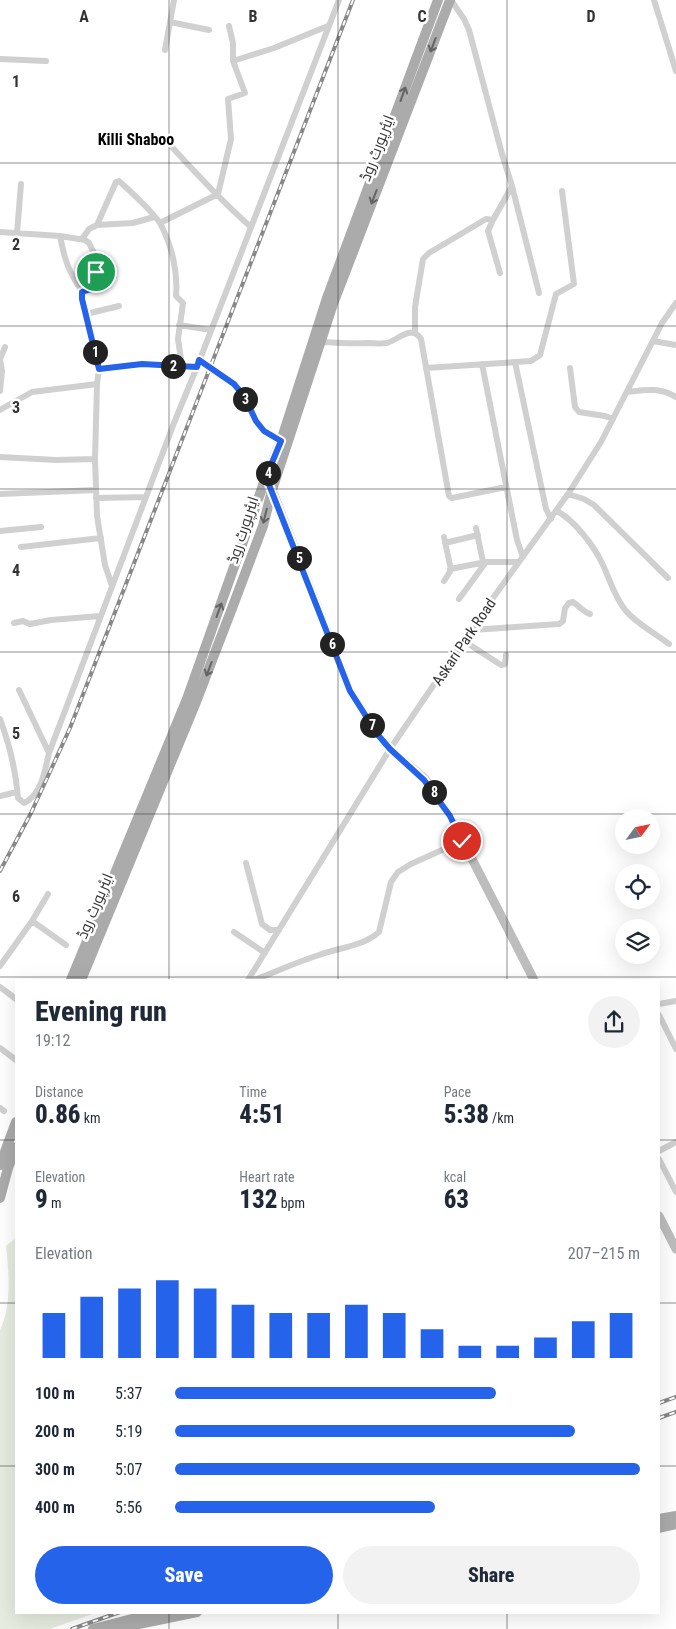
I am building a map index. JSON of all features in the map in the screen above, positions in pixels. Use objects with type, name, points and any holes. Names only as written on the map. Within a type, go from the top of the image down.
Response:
[{"type":"main road","name":"ایئرپورٹ روڈ","points":[[71,979],[187,699],[266,477],[281,441],[326,298],[438,0]]},
{"type":"main road","name":"ایئرپورٹ روڈ","points":[[80,979],[196,702],[231,611],[263,526],[272,490],[333,304],[450,0]]},
{"type":"main road","points":[[0,1165],[15,1125]]},
{"type":"main road","points":[[0,1198],[15,1150]]},
{"type":"main road","points":[[660,1519],[676,1516]]},
{"type":"main road","points":[[660,1528],[676,1524]]},
{"type":"main road","points":[[93,1629],[151,1614]]},
{"type":"main road","points":[[114,1629],[187,1614]]},
{"type":"street","points":[[165,50],[174,0]]},
{"type":"street","points":[[0,719],[18,798],[24,803],[34,796],[40,784],[49,753],[100,616],[339,0]]},
{"type":"street","points":[[450,0],[464,19],[469,30],[539,293]]},
{"type":"street","points":[[654,0],[676,71]]},
{"type":"street","points":[[170,22],[208,30]]},
{"type":"street","points":[[218,194],[230,139],[228,99],[245,93],[233,61],[233,43],[229,26]]},
{"type":"street","points":[[233,61],[274,48],[328,26]]},
{"type":"street","points":[[0,59],[46,62]]},
{"type":"street","points":[[170,145],[208,186],[251,227]]},
{"type":"street","points":[[98,225],[116,182],[119,180],[160,223],[169,243],[174,265],[176,296],[183,303],[178,345],[182,366]]},
{"type":"street","points":[[17,232],[21,184]]},
{"type":"street","points":[[500,273],[488,231],[512,186]]},
{"type":"street","points":[[426,368],[531,361],[540,355],[556,294],[574,284],[562,191]]},
{"type":"street","points":[[160,223],[218,194]]},
{"type":"street","points":[[82,240],[88,229],[98,225],[133,223],[154,217]]},
{"type":"street","points":[[493,220],[486,219],[423,259],[415,308],[415,333],[421,339],[449,496],[452,498],[506,487]]},
{"type":"street","points":[[0,232],[60,236],[89,243],[102,269],[96,272],[94,288],[82,292]]},
{"type":"street","points":[[60,236],[65,260],[82,292],[99,369],[96,384],[95,459],[97,516],[105,566],[112,586]]},
{"type":"street","name":"Askari Park Road","points":[[249,979],[390,749],[493,598],[557,511],[601,442],[662,323],[676,302]]},
{"type":"street","points":[[86,314],[119,306]]},
{"type":"street","points":[[179,325],[211,330]]},
{"type":"street","points":[[321,342],[342,344],[386,343],[403,335],[415,333]]},
{"type":"street","points":[[653,341],[676,345]]},
{"type":"street","points":[[0,391],[2,371],[0,359],[5,347]]},
{"type":"street","points":[[515,362],[546,509],[551,519]]},
{"type":"street","points":[[99,369],[142,364],[182,366],[198,364],[234,384],[244,396],[256,421],[264,431],[281,441]]},
{"type":"street","points":[[450,569],[485,562],[521,560],[482,364]]},
{"type":"street","points":[[570,368],[575,407],[579,412],[613,419]]},
{"type":"street","points":[[0,410],[32,392],[96,384]]},
{"type":"street","points":[[627,392],[660,390],[676,397]]},
{"type":"street","points":[[0,457],[56,460],[95,459]]},
{"type":"street","points":[[266,477],[350,691],[378,735],[390,749],[424,780],[450,816],[533,979]]},
{"type":"street","points":[[0,494],[96,490]]},
{"type":"street","points":[[568,494],[584,499],[594,505],[668,578]]},
{"type":"street","points":[[96,498],[146,497]]},
{"type":"street","points":[[557,511],[571,522],[595,551],[611,588],[626,611],[669,644]]},
{"type":"street","points":[[0,532],[41,527]]},
{"type":"street","points":[[444,581],[450,569],[444,540],[477,532],[485,562]]},
{"type":"street","points":[[20,547],[100,538]]},
{"type":"street","points":[[459,599],[485,562]]},
{"type":"street","points":[[472,630],[559,624],[563,621],[565,608],[568,603],[573,602],[585,613],[590,614]]},
{"type":"street","points":[[14,623],[23,621],[30,624],[51,620],[100,616]]},
{"type":"street","points":[[464,642],[503,666],[506,655]]},
{"type":"street","points":[[19,690],[49,753]]},
{"type":"street","points":[[0,796],[17,792]]},
{"type":"street","points":[[257,979],[320,954],[360,944],[374,937],[379,932],[391,882],[398,872],[411,864],[462,841]]},
{"type":"street","points":[[246,863],[262,924],[270,930],[280,930]]},
{"type":"street","points":[[0,966],[32,921],[48,894]]},
{"type":"street","points":[[32,921],[66,944]]},
{"type":"street","points":[[234,932],[265,953]]},
{"type":"street","points":[[0,987],[15,998]]},
{"type":"street","points":[[660,1004],[676,1001]]},
{"type":"street","points":[[660,1018],[676,1049]]},
{"type":"street","points":[[0,1048],[15,1059]]},
{"type":"street","points":[[660,1150],[676,1142]]},
{"type":"street","points":[[660,1161],[676,1192]]},
{"type":"street","points":[[660,1218],[676,1249]]},
{"type":"shaded area","points":[[15,1239],[15,1614],[92,1614],[50,1629],[0,1629],[0,1330],[8,1299],[9,1278],[6,1246]]},
{"type":"railway","points":[[0,871],[31,813],[70,728],[353,0]]},
{"type":"railway","points":[[660,1403],[676,1397]]},
{"type":"railway","points":[[660,1418],[676,1412]]},
{"type":"railway","points":[[72,1629],[114,1614]]},
{"type":"district","name":"Killi Shaboo","points":[[136,139]]},
{"type":"route","points":[[96,272],[96,285],[92,290],[82,292],[82,299],[99,369],[142,364],[197,367],[199,360],[234,384],[244,396],[256,421],[264,431],[281,441],[266,477],[350,691],[378,735],[390,749],[424,780],[440,800],[462,841]]}]
